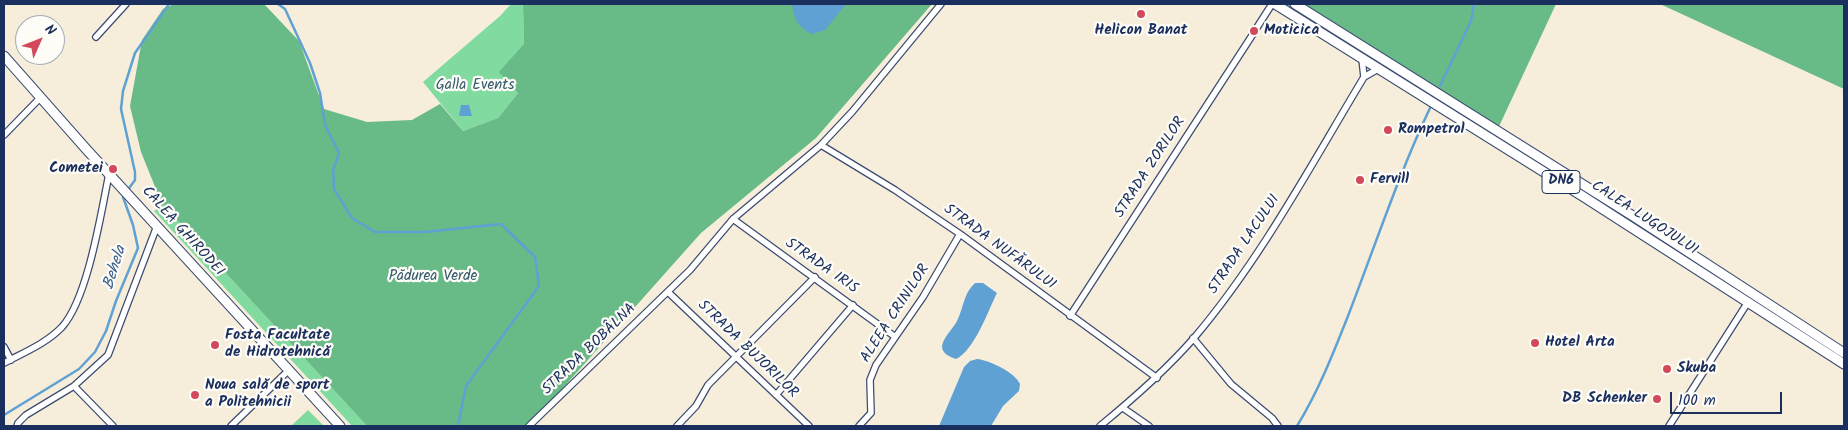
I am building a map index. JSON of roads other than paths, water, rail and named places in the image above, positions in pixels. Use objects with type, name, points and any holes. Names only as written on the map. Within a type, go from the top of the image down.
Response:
[{"type":"main road","name":"CALEA LUGOJULUI","points":[[1274,4],[1584,196],[1844,364]]},
{"type":"main road","name":"CALEA LUGOJULUI","points":[[1295,4],[1633,216],[1844,353]]},
{"type":"main road","name":"CALEA GHIRODEI","points":[[4,56],[109,174],[340,426]]},
{"type":"street","points":[[96,37],[126,4]]},
{"type":"street","name":"STRADA BOBÂLNA","points":[[532,425],[668,292],[733,219],[822,145],[875,86],[941,4]]},
{"type":"street","name":"STRADA ZORILOR","points":[[1070,316],[1274,4]]},
{"type":"street","points":[[1362,59],[1364,77]]},
{"type":"street","name":"STRADA LACULUI","points":[[1100,426],[1157,378],[1193,338],[1256,255],[1364,77],[1378,69]]},
{"type":"street","points":[[4,135],[40,98]]},
{"type":"street","name":"STRADA NUFĂRULUI","points":[[822,145],[903,195],[960,234],[1157,378]]},
{"type":"street","points":[[4,363],[45,341],[63,326],[90,266],[109,174]]},
{"type":"street","name":"STRADA IRIS","points":[[733,219],[894,336]]},
{"type":"street","points":[[17,426],[18,422],[26,415],[74,386],[102,363],[113,346],[157,226]]},
{"type":"street","name":"ALEEA CRINILOR","points":[[859,426],[871,413],[870,378],[876,365],[894,336],[926,292],[960,234]]},
{"type":"street","points":[[677,426],[696,406],[708,385],[814,277]]},
{"type":"street","name":"STRADA BUJORILOR","points":[[668,292],[809,426]]},
{"type":"street","points":[[1669,426],[1748,302]]},
{"type":"street","points":[[776,394],[853,305]]},
{"type":"street","points":[[1193,338],[1231,384],[1272,418],[1278,426]]},
{"type":"street","points":[[4,347],[11,360]]},
{"type":"street","points":[[231,426],[289,370]]},
{"type":"street","points":[[74,386],[113,426]]},
{"type":"street","points":[[1123,408],[1149,426]]},
{"type":"water","points":[[792,4],[846,4],[825,30],[812,34],[798,22]]},
{"type":"water","points":[[461,105],[469,105],[472,116],[459,116]]},
{"type":"water","points":[[975,283],[983,283],[997,293],[975,339],[963,355],[956,359],[943,351],[943,342],[957,321],[966,296]]},
{"type":"water","points":[[977,359],[995,364],[1008,372],[1020,384],[1019,391],[1003,406],[991,426],[939,426],[964,367],[970,361]]},
{"type":"waterway","name":"Behela","points":[[127,191],[135,180],[135,172],[121,109],[123,91],[135,53],[169,4]]},
{"type":"waterway","points":[[278,4],[285,9],[310,63],[320,93],[325,125],[339,153],[333,171],[334,189],[352,218],[375,232],[425,232],[501,224],[535,257],[539,286],[466,386],[458,426]]},
{"type":"waterway","points":[[1440,86],[1471,21],[1474,4]]},
{"type":"waterway","points":[[1297,426],[1312,400],[1331,359],[1397,185],[1430,108]]},
{"type":"waterway","name":"Behela","points":[[4,415],[79,369],[95,352],[106,331],[138,248],[124,195]]},
{"type":"place","name":"Helicon Banat","points":[[1141,14]]},
{"type":"place","name":"Moticica","points":[[1254,31]]},
{"type":"place","name":"Rompetrol","points":[[1388,130]]},
{"type":"place","name":"Cometei","points":[[113,169]]},
{"type":"place","name":"Fervill","points":[[1360,180]]},
{"type":"place","name":"Hotel Arta","points":[[1535,343]]},
{"type":"place","name":"Fosta Facultate de Hidrotehnică","points":[[215,345]]},
{"type":"place","name":"Skuba","points":[[1667,369]]},
{"type":"place","name":"Noua sală de sport a Politehnicii","points":[[195,395]]},
{"type":"place","name":"DB Schenker","points":[[1657,399]]},
{"type":"park label","name":"Galla Events","points":[[475,86]]},
{"type":"park label","name":"Pădurea Verde","points":[[433,277]]}]
